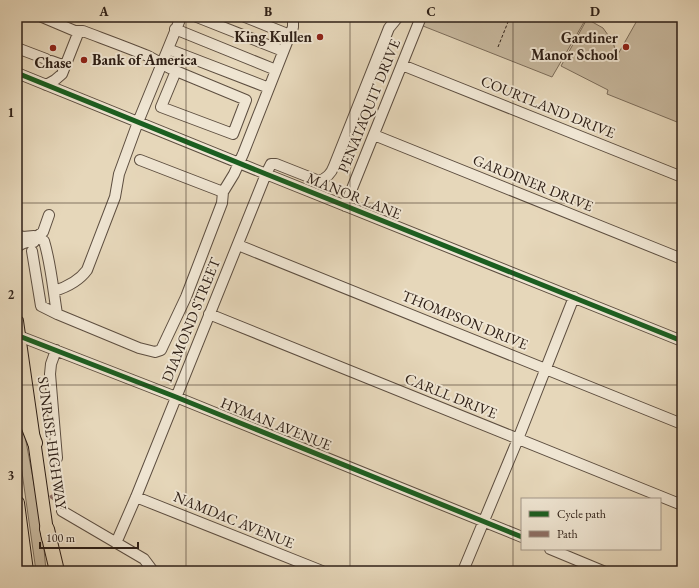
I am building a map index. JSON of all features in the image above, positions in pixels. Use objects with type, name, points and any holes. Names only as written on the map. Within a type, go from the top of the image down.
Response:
[{"type":"highway","points":[[17,381],[24,415],[35,443]]},
{"type":"highway","points":[[17,503],[26,571]]},
{"type":"highway","points":[[47,529],[57,571]]},
{"type":"main road","name":"SUNRISE HIGHWAY","points":[[17,321],[47,529],[51,571]]},
{"type":"street","points":[[42,17],[75,31],[83,31],[130,49],[176,71],[262,106]]},
{"type":"street","points":[[54,291],[72,284],[87,270],[115,197],[119,174],[138,122],[181,17]]},
{"type":"street","points":[[197,17],[283,51]]},
{"type":"street","points":[[245,17],[290,35]]},
{"type":"street","points":[[32,251],[41,306],[140,348],[155,352],[161,350],[202,256],[222,203],[223,192],[239,164],[290,35],[293,27],[292,17]]},
{"type":"street","points":[[266,174],[271,164],[276,164],[319,180],[325,179],[329,175],[334,166],[389,28],[398,17]]},
{"type":"street","name":"PENATAQUIT DRIVE","points":[[345,206],[421,17]]},
{"type":"street","points":[[175,29],[276,70]]},
{"type":"street","points":[[46,85],[55,80],[63,70],[79,31]]},
{"type":"street","points":[[17,48],[49,60],[63,70]]},
{"type":"street","points":[[168,49],[269,88]]},
{"type":"street","name":"COURTLAND DRIVE","points":[[402,65],[682,177]]},
{"type":"street","points":[[63,70],[64,84],[72,95]]},
{"type":"street","points":[[176,71],[162,107],[233,134],[246,100]]},
{"type":"street","name":"MANOR LANE","points":[[17,73],[239,164],[682,341]]},
{"type":"street","name":"GARDINER DRIVE","points":[[374,135],[682,259]]},
{"type":"street","points":[[140,160],[223,192]]},
{"type":"street","name":"DIAMOND STREET","points":[[116,543],[136,497],[266,174]]},
{"type":"street","points":[[36,237],[43,232],[49,215]]},
{"type":"street","points":[[17,235],[23,237],[34,236],[44,241],[57,314]]},
{"type":"street","points":[[17,247],[23,243],[36,242],[46,249]]},
{"type":"street","name":"THOMPSON DRIVE","points":[[238,245],[682,424]]},
{"type":"street","points":[[464,571],[574,297]]},
{"type":"street","name":"CARLL DRIVE","points":[[210,314],[682,505]]},
{"type":"street","name":"HYMAN AVENUE","points":[[19,336],[176,397],[521,537]]},
{"type":"street","points":[[56,350],[51,364],[50,374],[57,458]]},
{"type":"street","name":"NAMDAC AVENUE","points":[[136,497],[322,571]]},
{"type":"street","points":[[62,511],[144,559],[153,571]]},
{"type":"street","points":[[552,550],[603,571]]},
{"type":"path","points":[[498,48],[510,17]]},
{"type":"shaded area","points":[[426,17],[587,17],[552,77],[423,26]]},
{"type":"shaded area","name":"Gardiner Manor School","points":[[639,17],[682,17],[682,124],[607,94],[608,90],[561,66],[587,19],[603,28],[613,42],[617,56]]},
{"type":"shaded area","points":[[17,394],[42,526],[46,571],[36,571],[17,437]]},
{"type":"marked path","points":[[51,495],[63,505],[62,511]]},
{"type":"cycle path","points":[[17,73],[682,341]]},
{"type":"cycle path","points":[[19,336],[176,397],[521,537]]},
{"type":"place","name":"King Kullen","points":[[320,37]]},
{"type":"place","name":"Gardiner Manor School","points":[[626,47]]},
{"type":"place","name":"Chase","points":[[53,48]]},
{"type":"place","name":"Bank of America","points":[[84,60]]}]
